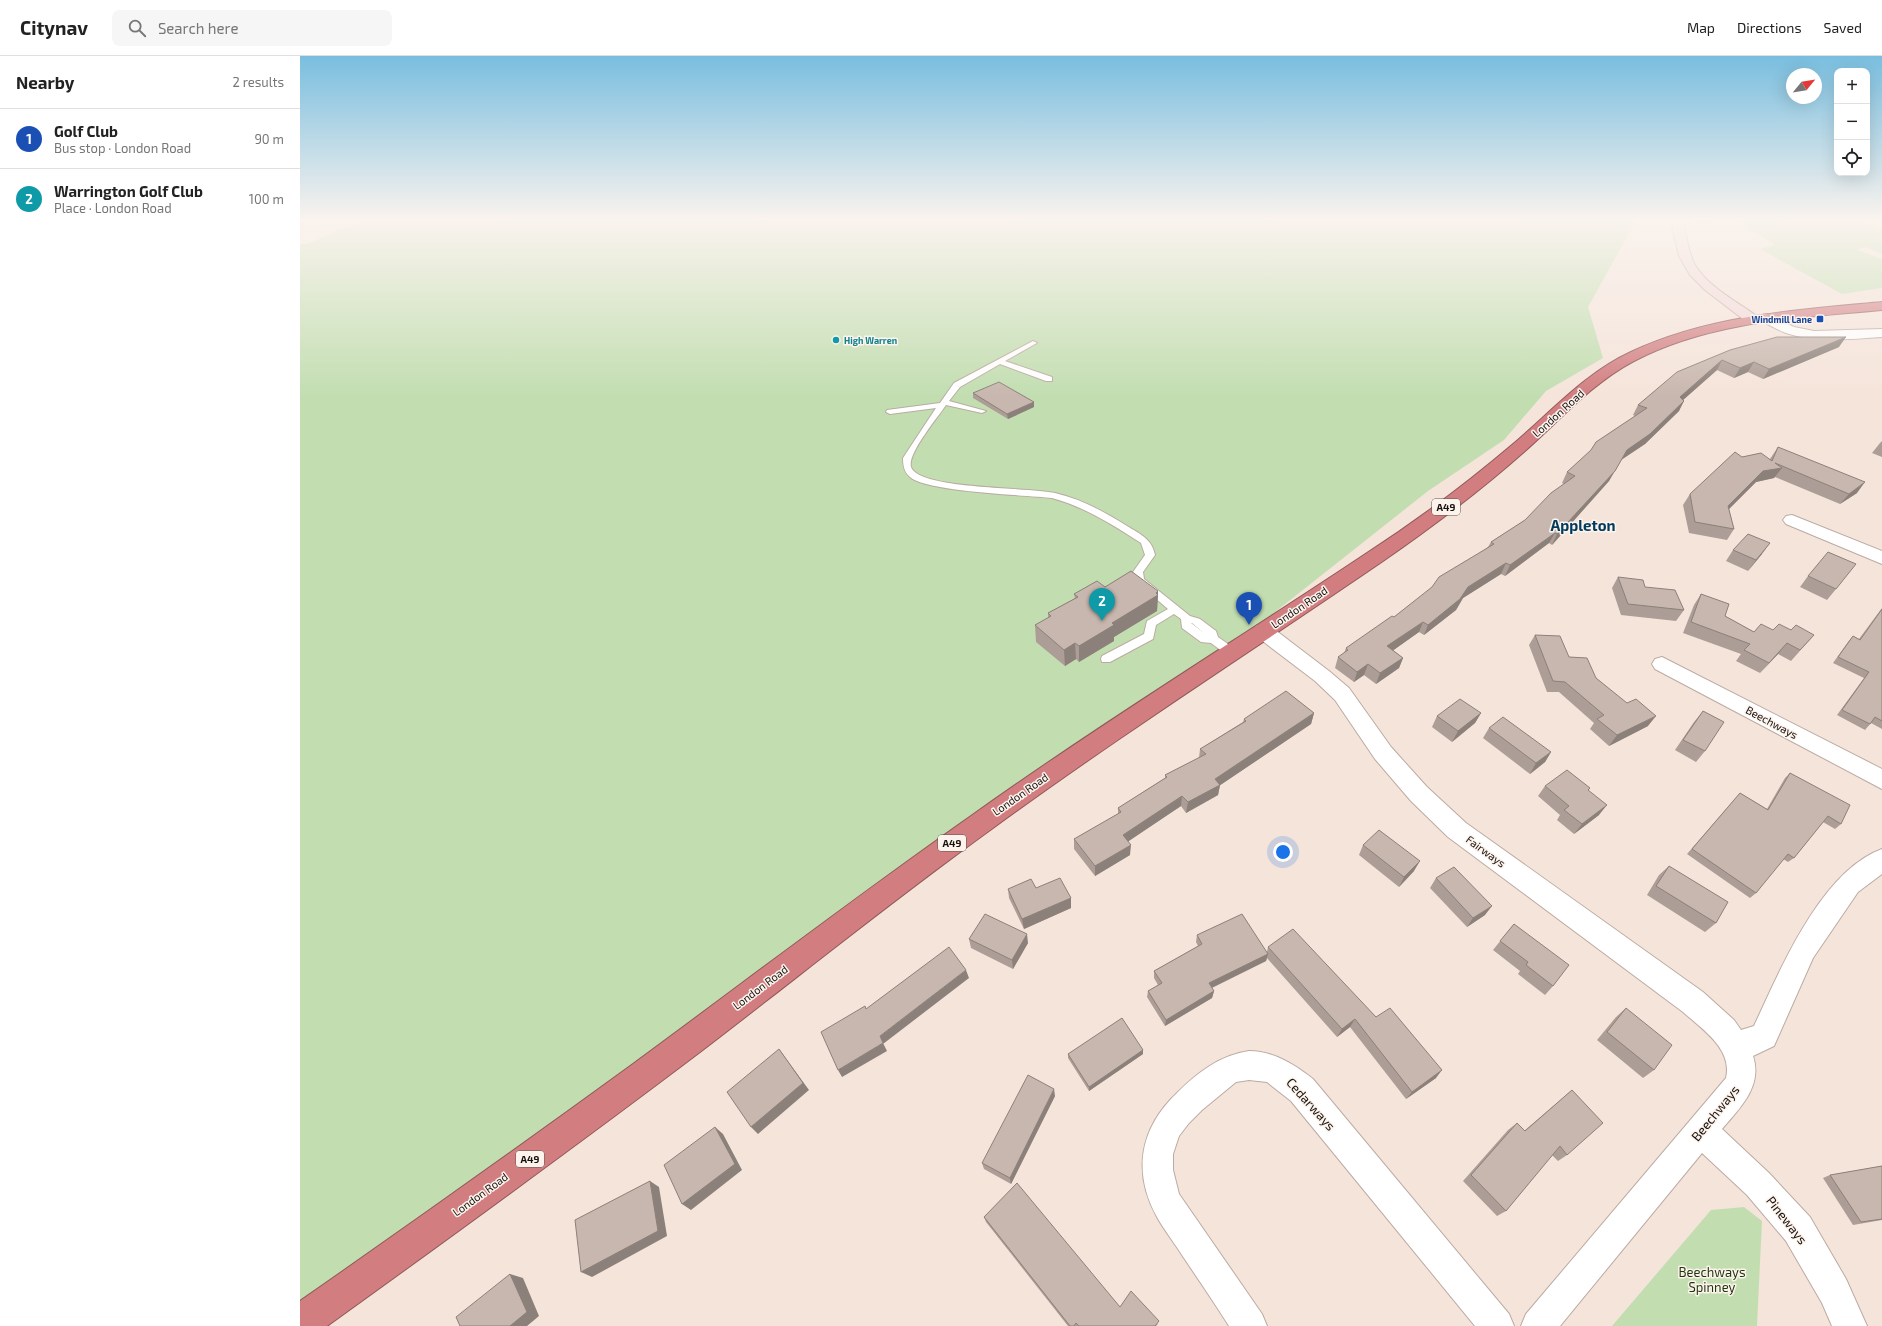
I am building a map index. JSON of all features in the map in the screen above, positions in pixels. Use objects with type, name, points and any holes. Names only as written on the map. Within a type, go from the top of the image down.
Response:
[{"type":"highway","name":"London Road","points":[[300,1323],[569,1130],[904,878],[1025,790],[1142,709],[1222,646],[1263,631],[1447,506],[1490,473],[1590,385],[1615,366],[1645,350],[1706,330],[1760,319],[1882,306]]},
{"type":"street","points":[[1701,278],[1709,287],[1760,319],[1801,333],[1882,333]]},
{"type":"street","points":[[1792,520],[1882,558]]},
{"type":"street","name":"Fairways","points":[[1263,631],[1322,676],[1342,694],[1383,753],[1418,794],[1457,830],[1693,1002],[1724,1030],[1735,1045]]},
{"type":"street","name":"Beechways","points":[[1662,664],[1882,780]]},
{"type":"street","points":[[1735,1045],[1749,1043],[1764,1036],[1804,949],[1849,884],[1882,860]]},
{"type":"street","name":"Beechways","points":[[1538,1326],[1737,1088],[1743,1076],[1742,1062],[1735,1045]]},
{"type":"street","name":"Cedarways","points":[[1250,1326],[1168,1206],[1159,1188],[1156,1170],[1158,1153],[1164,1134],[1176,1114],[1188,1101],[1227,1072],[1242,1066],[1258,1065],[1273,1069],[1288,1077],[1302,1090],[1497,1326]]},
{"type":"street","name":"Pineways","points":[[1701,1131],[1758,1184],[1798,1229],[1834,1291],[1850,1326]]},
{"type":"lane","points":[[1033,343],[958,386],[943,403],[920,436],[908,458],[907,467],[913,476],[938,485],[1053,495],[1070,499],[1104,515],[1145,541],[1150,555],[1138,572],[1139,580],[1186,618],[1186,625],[1205,639],[1222,646]]},
{"type":"lane","points":[[1000,362],[1049,379]]},
{"type":"lane","points":[[890,412],[943,403],[982,410]]},
{"type":"lane","points":[[1106,659],[1149,636],[1151,623],[1175,609]]},
{"type":"green space","points":[[300,278],[1604,278],[1588,307],[1603,358],[1546,391],[1504,440],[1428,491],[1207,666],[300,1323]]},
{"type":"green space","points":[[1813,278],[1882,278],[1882,288],[1842,294]]},
{"type":"green space","name":"Beechways Spinney","points":[[1744,1207],[1762,1221],[1757,1326],[1612,1326],[1711,1210]]},
{"type":"building","points":[[1777,337],[1846,337],[1769,369],[1754,362],[1740,368],[1722,360],[1680,397],[1684,401],[1650,434],[1627,450],[1615,471],[1557,534],[1555,533],[1510,565],[1506,563],[1468,587],[1460,599],[1428,625],[1423,622],[1387,646],[1403,658],[1380,673],[1368,664],[1357,672],[1338,657],[1348,650],[1346,648],[1392,616],[1394,617],[1432,587],[1439,577],[1494,544],[1491,542],[1525,520],[1551,493],[1575,476],[1567,472],[1591,450],[1596,442],[1647,408],[1638,405],[1677,372],[1730,350]]},
{"type":"building","points":[[999,382],[1034,402],[1007,414],[973,393]]},
{"type":"building","points":[[1778,447],[1865,482],[1849,494],[1775,463],[1782,468],[1763,471],[1728,506],[1734,529],[1695,522],[1690,494],[1735,452],[1742,457],[1761,453],[1772,461]]},
{"type":"building","points":[[1748,534],[1770,543],[1756,560],[1733,550]]},
{"type":"building","points":[[1828,552],[1856,564],[1836,589],[1808,576]]},
{"type":"building","points":[[1131,571],[1158,591],[1156,593],[1158,595],[1112,623],[1114,625],[1079,646],[1075,643],[1064,650],[1035,625],[1051,616],[1048,613],[1078,597],[1074,594],[1097,581],[1105,587]]},
{"type":"building","points":[[1618,577],[1643,580],[1645,587],[1675,590],[1684,610],[1628,604]]},
{"type":"building","points":[[1701,594],[1729,604],[1725,616],[1754,632],[1761,624],[1773,630],[1779,624],[1791,630],[1796,625],[1814,635],[1800,650],[1787,643],[1769,663],[1744,650],[1750,644],[1691,622]]},
{"type":"building","points":[[1882,609],[1882,721],[1875,717],[1870,724],[1842,710],[1869,672],[1838,657],[1853,636],[1860,640]]},
{"type":"building","points":[[1535,635],[1560,636],[1569,657],[1587,658],[1596,678],[1627,703],[1636,699],[1656,716],[1617,735],[1597,719],[1604,715],[1565,682],[1553,681]]},
{"type":"building","points":[[1286,691],[1314,713],[1215,779],[1220,785],[1188,802],[1182,796],[1123,835],[1131,845],[1095,866],[1074,839],[1121,812],[1118,808],[1167,777],[1165,775],[1206,754],[1200,749],[1246,721],[1244,719]]},
{"type":"building","points":[[1460,699],[1481,713],[1458,731],[1437,716]]},
{"type":"building","points":[[1703,711],[1724,722],[1705,751],[1683,740]]},
{"type":"building","points":[[1503,717],[1551,752],[1536,763],[1489,728]]},
{"type":"building","points":[[1567,770],[1590,788],[1588,790],[1607,805],[1582,824],[1564,810],[1569,806],[1545,786]]},
{"type":"building","points":[[1790,773],[1850,805],[1841,824],[1828,816],[1794,858],[1788,854],[1756,893],[1692,849],[1740,793],[1768,810]]},
{"type":"building","points":[[1379,830],[1420,861],[1404,877],[1363,845]]},
{"type":"building","points":[[1669,866],[1728,902],[1716,923],[1656,886]]},
{"type":"building","points":[[1454,867],[1492,906],[1473,918],[1436,878]]},
{"type":"building","points":[[1060,878],[1071,898],[1022,919],[1008,889],[1031,879],[1036,888]]},
{"type":"building","points":[[985,914],[1027,934],[1012,960],[969,939]]},
{"type":"building","points":[[1242,914],[1268,954],[1209,983],[1214,991],[1166,1020],[1148,991],[1162,983],[1154,971],[1202,944],[1197,935]]},
{"type":"building","points":[[1514,924],[1569,965],[1553,986],[1526,965],[1528,962],[1500,941]]},
{"type":"building","points":[[1293,929],[1376,1017],[1390,1008],[1442,1070],[1412,1092],[1355,1019],[1342,1029],[1268,947]]},
{"type":"building","points":[[949,947],[966,970],[880,1036],[883,1043],[838,1070],[821,1032],[865,1006],[866,1009]]},
{"type":"building","points":[[1626,1008],[1672,1045],[1654,1070],[1607,1032]]},
{"type":"building","points":[[1122,1018],[1143,1050],[1089,1087],[1068,1054]]},
{"type":"building","points":[[779,1049],[803,1083],[751,1127],[727,1092]]},
{"type":"building","points":[[1028,1075],[1054,1089],[1010,1178],[982,1163]]},
{"type":"building","points":[[1572,1090],[1603,1123],[1567,1155],[1560,1146],[1506,1211],[1471,1175],[1517,1123],[1525,1131]]},
{"type":"building","points":[[715,1127],[735,1164],[682,1204],[664,1165]]},
{"type":"building","points":[[1882,1166],[1882,1219],[1861,1222],[1830,1175]]},
{"type":"building","points":[[650,1181],[658,1231],[581,1272],[575,1220]]},
{"type":"building","points":[[1017,1183],[1120,1307],[1131,1291],[1159,1321],[1155,1326],[1079,1326],[1076,1323],[1074,1326],[1070,1326],[984,1217]]},
{"type":"building","points":[[510,1274],[527,1312],[510,1326],[460,1326],[456,1317]]},
{"type":"place","name":"Windmill Lane","points":[[1820,319]]},
{"type":"place","name":"High Warren","points":[[836,340]]},
{"type":"place","name":"Warrington Golf Club","points":[[1102,621]]},
{"type":"place","name":"Golf Club","points":[[1249,625]]},
{"type":"district","name":"Appleton","points":[[1583,525]]}]
